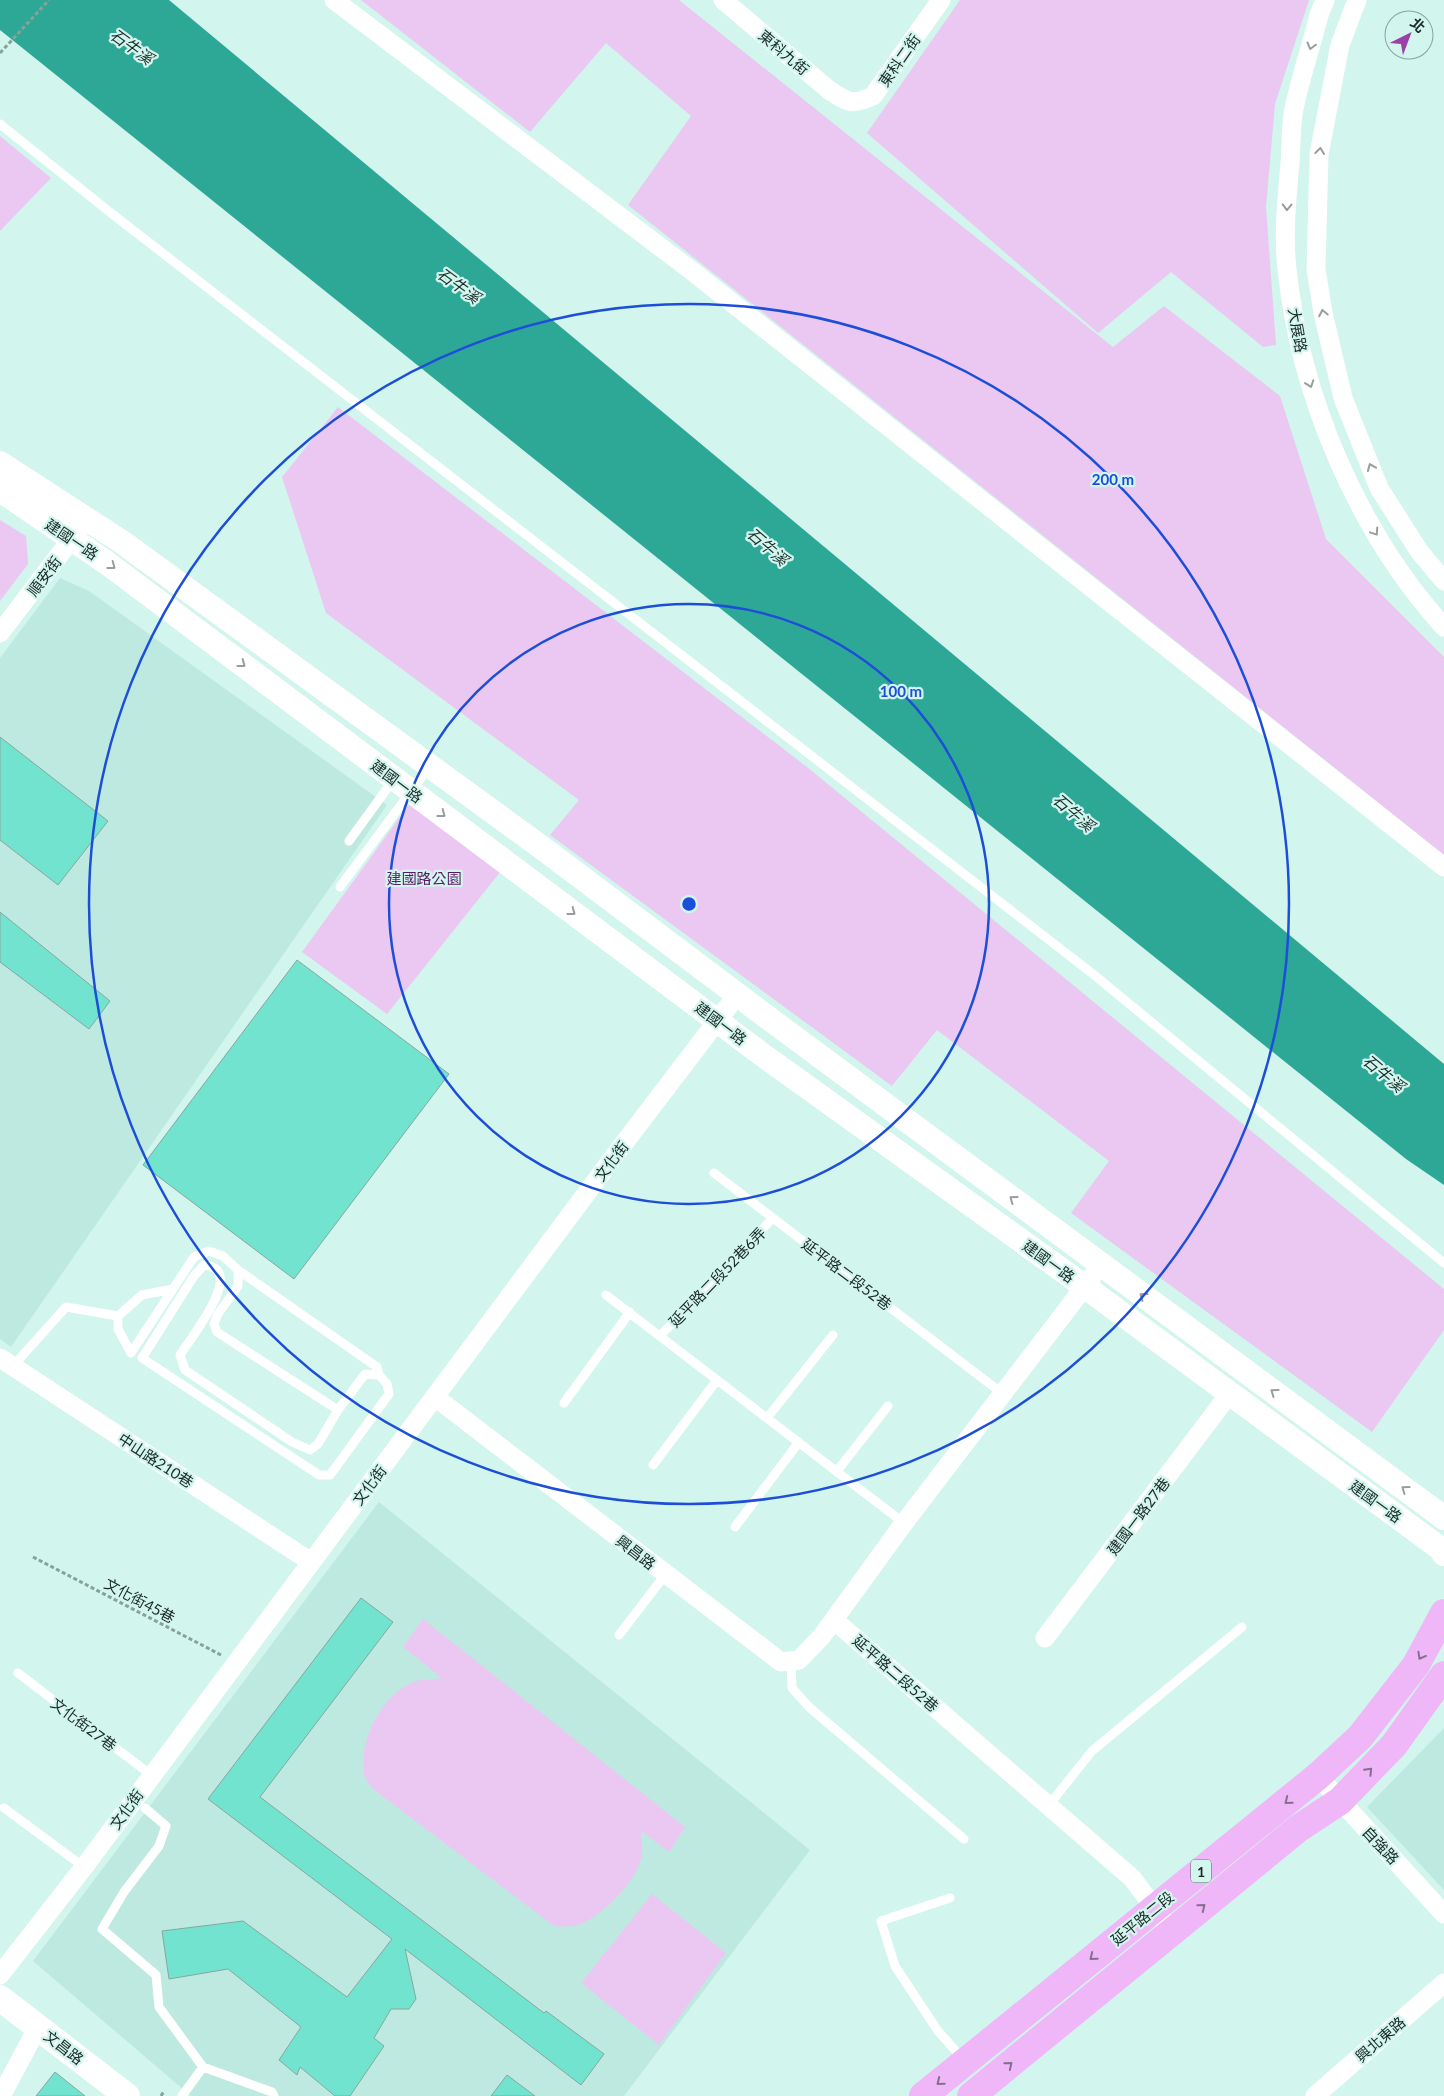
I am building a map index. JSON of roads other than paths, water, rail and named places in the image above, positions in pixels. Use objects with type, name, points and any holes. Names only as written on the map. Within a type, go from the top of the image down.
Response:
[{"type":"main road","name":"延平路二段","points":[[923,2096],[1318,1776],[1366,1730],[1416,1665],[1444,1613]]},
{"type":"main road","name":"延平路二段","points":[[971,2096],[1299,1828],[1340,1801],[1394,1745],[1444,1675]]},
{"type":"main road","name":"文昌路","points":[[0,1998],[127,2096]]},
{"type":"street","points":[[334,0],[692,271],[1444,867]]},
{"type":"street","name":"東科九街","points":[[723,0],[847,102]]},
{"type":"street","name":"東科二街","points":[[847,102],[860,102],[873,96],[941,0]]},
{"type":"street","name":"大展路","points":[[1325,0],[1319,15],[1293,114],[1287,200],[1286,268],[1302,356],[1335,455],[1368,521],[1423,603],[1444,626]]},
{"type":"street","name":"大展路","points":[[1357,0],[1340,45],[1319,154],[1316,270],[1343,398],[1380,488],[1419,550],[1444,582]]},
{"type":"street","name":"建國一路","points":[[0,462],[86,518],[429,766],[1444,1518]]},
{"type":"street","name":"建國一路","points":[[0,490],[73,537],[718,1021],[1084,1286],[1441,1549],[1444,1554]]},
{"type":"street","name":"順安街","points":[[0,633],[86,518]]},
{"type":"street","name":"文化街","points":[[0,1975],[84,1867],[151,1775],[737,995]]},
{"type":"street","points":[[791,1662],[799,1660],[834,1620],[904,1523],[1101,1265]]},
{"type":"street","name":"中山路210巷","points":[[7,1362],[311,1562]]},
{"type":"street","name":"建國一路27巷","points":[[1045,1638],[1230,1394]]},
{"type":"street","name":"興昌路","points":[[435,1397],[781,1662],[791,1662]]},
{"type":"street","name":"延平路二段52巷","points":[[834,1620],[1132,1878],[1172,1931]]},
{"type":"street","name":"自強路","points":[[1318,1776],[1444,1914]]},
{"type":"street","name":"興北東路","points":[[1315,2096],[1444,1983]]},
{"type":"street","points":[[1,2096],[38,2027]]},
{"type":"lane","points":[[0,124],[111,213],[1093,974],[1444,1263]]},
{"type":"lane","points":[[349,841],[403,785],[429,766]]},
{"type":"lane","points":[[340,887],[403,785]]},
{"type":"lane","name":"延平路二段52巷","points":[[714,1173],[1003,1394]]},
{"type":"lane","name":"延平路二段52巷6弄","points":[[660,1336],[773,1218]]},
{"type":"lane","points":[[173,1290],[142,1295],[118,1316],[118,1329],[131,1353],[173,1290],[194,1257],[209,1251],[223,1256],[238,1270],[378,1367],[379,1375],[387,1384],[389,1394],[330,1475],[319,1475],[142,1358],[194,1276],[204,1265],[218,1269],[222,1276],[220,1292],[180,1355],[185,1370],[292,1442],[310,1450],[318,1444],[338,1410],[365,1374],[379,1375]]},
{"type":"lane","points":[[238,1270],[238,1286],[218,1314],[214,1324],[217,1332],[338,1410]]},
{"type":"lane","points":[[606,1295],[904,1523]]},
{"type":"lane","points":[[7,1362],[66,1307],[118,1316]]},
{"type":"lane","points":[[564,1404],[630,1312]]},
{"type":"lane","points":[[767,1418],[834,1334]]},
{"type":"lane","points":[[652,1465],[717,1380]]},
{"type":"lane","points":[[837,1471],[888,1406]]},
{"type":"lane","points":[[734,1527],[799,1442]]},
{"type":"lane","points":[[619,1635],[665,1574]]},
{"type":"lane","points":[[1049,1806],[1092,1751],[1242,1627]]},
{"type":"lane","points":[[791,1662],[792,1688],[809,1706],[964,1839]]},
{"type":"lane","name":"文化街27巷","points":[[18,1673],[151,1775]]},
{"type":"lane","points":[[4,1808],[84,1867]]},
{"type":"lane","points":[[145,1808],[166,1826],[159,1846],[124,1892],[102,1929],[156,1975],[159,2007],[203,2067],[272,2092],[274,2096]]},
{"type":"lane","points":[[950,1898],[881,1922],[895,1966],[938,2032],[965,2062]]},
{"type":"lane","points":[[182,2096],[203,2067]]},
{"type":"water","name":"石牛溪","points":[[0,0],[169,0],[1444,1064],[1444,1185],[1406,1159],[0,30]]},
{"type":"park label","name":"建國路公園","points":[[424,878]]}]
